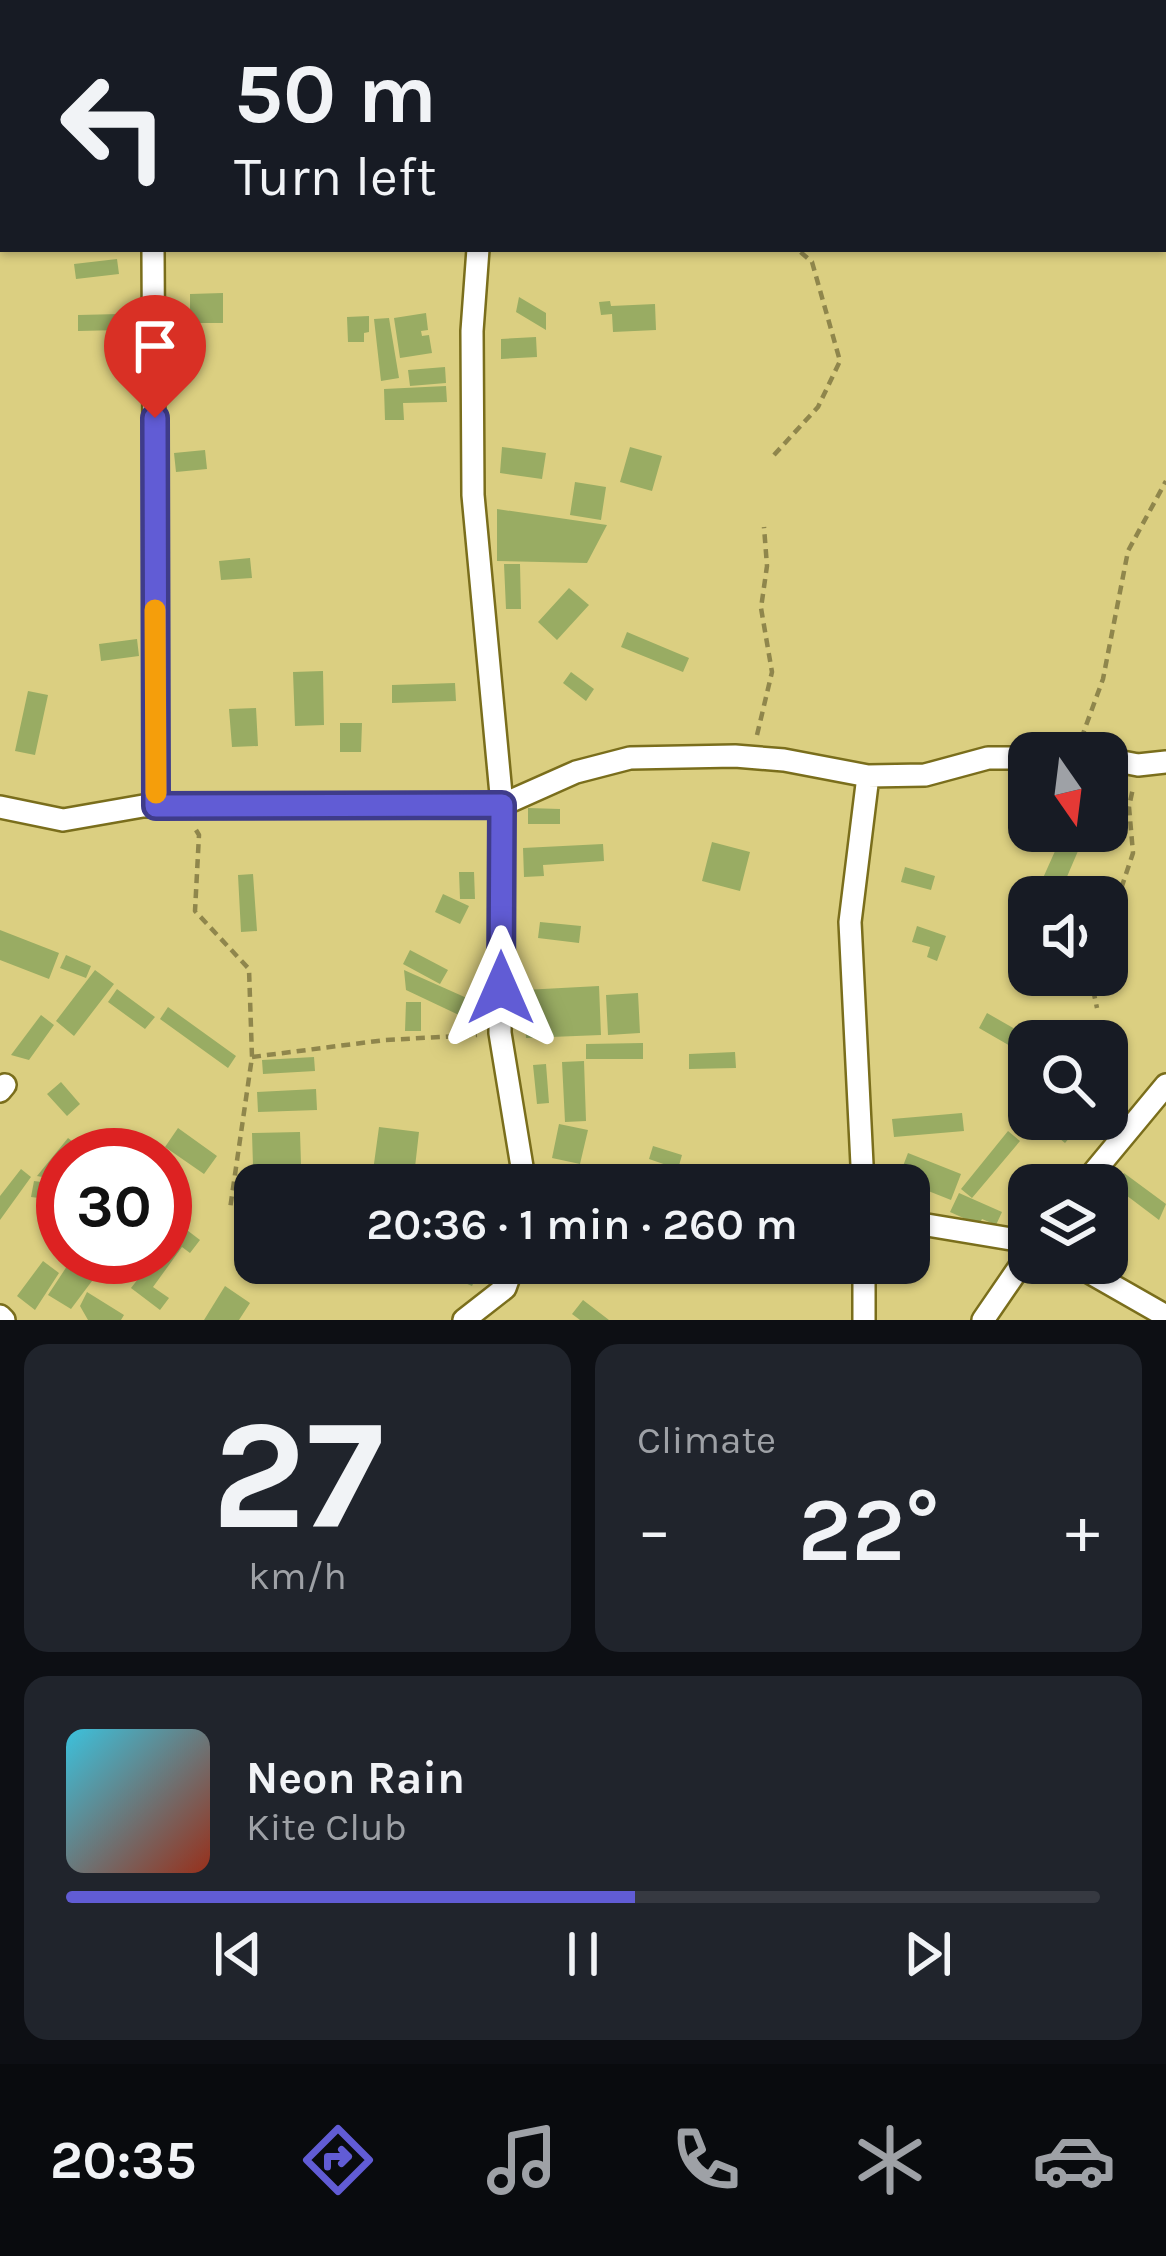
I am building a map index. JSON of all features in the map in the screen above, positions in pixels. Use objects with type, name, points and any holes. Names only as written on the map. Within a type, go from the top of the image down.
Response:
[{"type":"street","points":[[153,252],[166,806]]},
{"type":"street","points":[[478,252],[472,331],[473,495],[502,805],[500,1034],[522,1164]]},
{"type":"street","points":[[0,807],[63,820],[166,806],[502,805],[576,772],[631,758],[760,758],[868,776],[925,775],[988,758],[1008,758]]},
{"type":"street","points":[[1128,763],[1166,762]]},
{"type":"street","points":[[862,1164],[850,922],[868,776]]},
{"type":"street","points":[[1100,1164],[1166,1085]]},
{"type":"street","points":[[930,1226],[1008,1238]]},
{"type":"street","points":[[983,1320],[1008,1283]]},
{"type":"street","points":[[464,1320],[506,1284]]},
{"type":"street","points":[[864,1284],[864,1320]]},
{"type":"street","points":[[1110,1284],[1166,1316]]},
{"type":"path","points":[[774,455],[818,407],[840,361],[812,262],[800,252]]},
{"type":"path","points":[[1084,732],[1103,679],[1128,550],[1166,481]]},
{"type":"path","points":[[760,758],[756,729],[772,672],[760,608],[767,566],[764,527]]},
{"type":"path","points":[[1126,876],[1133,854],[1129,807],[1138,765]]},
{"type":"path","points":[[166,806],[199,835],[195,911],[249,969],[251,1057],[230,1209]]},
{"type":"path","points":[[1094,996],[1097,1008]]},
{"type":"path","points":[[251,1057],[385,1040],[500,1034]]},
{"type":"building","points":[[117,259],[119,274],[76,279],[74,264]]},
{"type":"building","points":[[223,293],[223,323],[190,323],[190,294]]},
{"type":"building","points":[[519,297],[546,313],[546,330],[516,312]]},
{"type":"building","points":[[610,301],[611,306],[655,304],[656,330],[613,332],[612,314],[601,315],[599,302]]},
{"type":"building","points":[[426,313],[428,330],[421,331],[422,336],[429,335],[432,353],[400,358],[394,318]]},
{"type":"building","points":[[120,314],[120,330],[78,331],[78,315]]},
{"type":"building","points":[[369,316],[364,342],[348,342],[347,317]]},
{"type":"building","points":[[389,318],[399,378],[381,381],[374,319]]},
{"type":"building","points":[[536,337],[537,357],[501,359],[501,339]]},
{"type":"building","points":[[445,367],[446,383],[410,386],[408,370]]},
{"type":"building","points":[[446,386],[447,402],[403,403],[404,420],[385,420],[384,389]]},
{"type":"building","points":[[502,447],[546,453],[542,479],[500,473]]},
{"type":"building","points":[[630,447],[662,456],[652,491],[620,482]]},
{"type":"building","points":[[205,450],[207,469],[176,472],[174,453]]},
{"type":"building","points":[[575,482],[606,487],[601,520],[570,515]]},
{"type":"building","points":[[497,509],[607,525],[587,563],[497,561]]},
{"type":"building","points":[[250,558],[252,578],[221,580],[219,561]]},
{"type":"building","points":[[504,564],[520,564],[521,609],[506,609]]},
{"type":"building","points":[[569,588],[589,605],[557,640],[538,622]]},
{"type":"building","points":[[627,632],[689,658],[683,672],[621,647]]},
{"type":"building","points":[[137,639],[139,656],[101,661],[99,644]]},
{"type":"building","points":[[323,671],[324,725],[295,726],[293,672]]},
{"type":"building","points":[[571,672],[594,689],[586,701],[563,683]]},
{"type":"building","points":[[455,683],[456,701],[392,703],[392,685]]},
{"type":"building","points":[[28,691],[48,695],[35,755],[15,751]]},
{"type":"building","points":[[256,708],[258,746],[232,747],[229,709]]},
{"type":"building","points":[[340,723],[362,723],[361,752],[340,752]]},
{"type":"building","points":[[528,808],[560,809],[560,824],[528,824]]},
{"type":"building","points":[[712,842],[750,852],[740,891],[702,881]]},
{"type":"building","points":[[603,844],[604,861],[543,865],[544,876],[524,877],[523,848]]},
{"type":"building","points":[[1055,852],[1078,852],[1067,876],[1044,876]]},
{"type":"building","points":[[905,867],[935,876],[931,890],[901,882]]},
{"type":"building","points":[[459,872],[474,872],[475,899],[460,899]]},
{"type":"building","points":[[253,874],[257,931],[241,932],[238,875]]},
{"type":"building","points":[[443,894],[469,906],[460,924],[435,912]]},
{"type":"building","points":[[540,922],[581,926],[579,943],[538,938]]},
{"type":"building","points":[[917,926],[946,936],[937,961],[927,957],[930,947],[912,942]]},
{"type":"building","points":[[0,930],[59,953],[49,979],[0,960]]},
{"type":"building","points":[[410,950],[448,970],[440,984],[403,964]]},
{"type":"building","points":[[66,955],[91,966],[86,978],[60,968]]},
{"type":"building","points":[[95,970],[114,984],[74,1036],[56,1021]]},
{"type":"building","points":[[404,970],[469,999],[461,1016],[406,990]]},
{"type":"building","points":[[599,986],[601,1035],[526,1038],[524,990]]},
{"type":"building","points":[[117,989],[155,1017],[145,1029],[108,1002]]},
{"type":"building","points":[[638,993],[640,1033],[608,1035],[606,995]]},
{"type":"building","points":[[406,1002],[421,1002],[421,1031],[405,1031]]},
{"type":"building","points":[[168,1007],[236,1056],[228,1068],[160,1019]]},
{"type":"building","points":[[987,1013],[1008,1025],[1008,1045],[979,1028]]},
{"type":"building","points":[[41,1015],[54,1025],[29,1060],[11,1055]]},
{"type":"building","points":[[643,1043],[643,1059],[586,1059],[586,1044]]},
{"type":"building","points":[[735,1052],[736,1068],[689,1069],[689,1054]]},
{"type":"building","points":[[314,1057],[315,1071],[263,1074],[262,1060]]},
{"type":"building","points":[[584,1061],[586,1121],[565,1122],[562,1062]]},
{"type":"building","points":[[546,1064],[549,1103],[537,1104],[533,1065]]},
{"type":"building","points":[[61,1082],[80,1104],[67,1116],[47,1094]]},
{"type":"building","points":[[316,1089],[317,1110],[258,1112],[257,1092]]},
{"type":"building","points":[[962,1113],[964,1131],[894,1137],[892,1119]]},
{"type":"building","points":[[559,1124],[588,1130],[580,1164],[552,1158]]},
{"type":"building","points":[[379,1127],[419,1132],[415,1164],[374,1164]]},
{"type":"building","points":[[1008,1131],[1008,1140],[1020,1141],[972,1198],[961,1189]]},
{"type":"building","points":[[300,1132],[301,1164],[253,1164],[252,1133]]},
{"type":"building","points":[[192,1138],[217,1156],[204,1174],[192,1166]]},
{"type":"building","points":[[653,1146],[682,1155],[679,1164],[649,1159]]},
{"type":"building","points":[[908,1153],[961,1174],[951,1200],[930,1192],[930,1164],[904,1164]]},
{"type":"building","points":[[21,1169],[31,1177],[0,1220],[0,1196]]},
{"type":"building","points":[[1128,1176],[1166,1204],[1159,1220],[1128,1197]]},
{"type":"building","points":[[959,1193],[1002,1212],[996,1225],[982,1219],[979,1225],[950,1212]]},
{"type":"building","points":[[36,1270],[36,1284],[52,1284],[35,1310],[17,1296]]},
{"type":"building","points":[[55,1284],[90,1284],[71,1309],[48,1295]]},
{"type":"building","points":[[155,1284],[153,1287],[169,1298],[160,1310],[131,1288]]},
{"type":"building","points":[[225,1286],[250,1303],[239,1320],[204,1320]]},
{"type":"building","points":[[87,1292],[124,1315],[121,1320],[88,1320],[80,1306]]},
{"type":"building","points":[[583,1300],[609,1320],[580,1320],[572,1314]]},
{"type":"slow traffic","points":[[155,610],[156,793]]},
{"type":"route","points":[[155,418],[156,806],[502,805],[501,988]]}]
